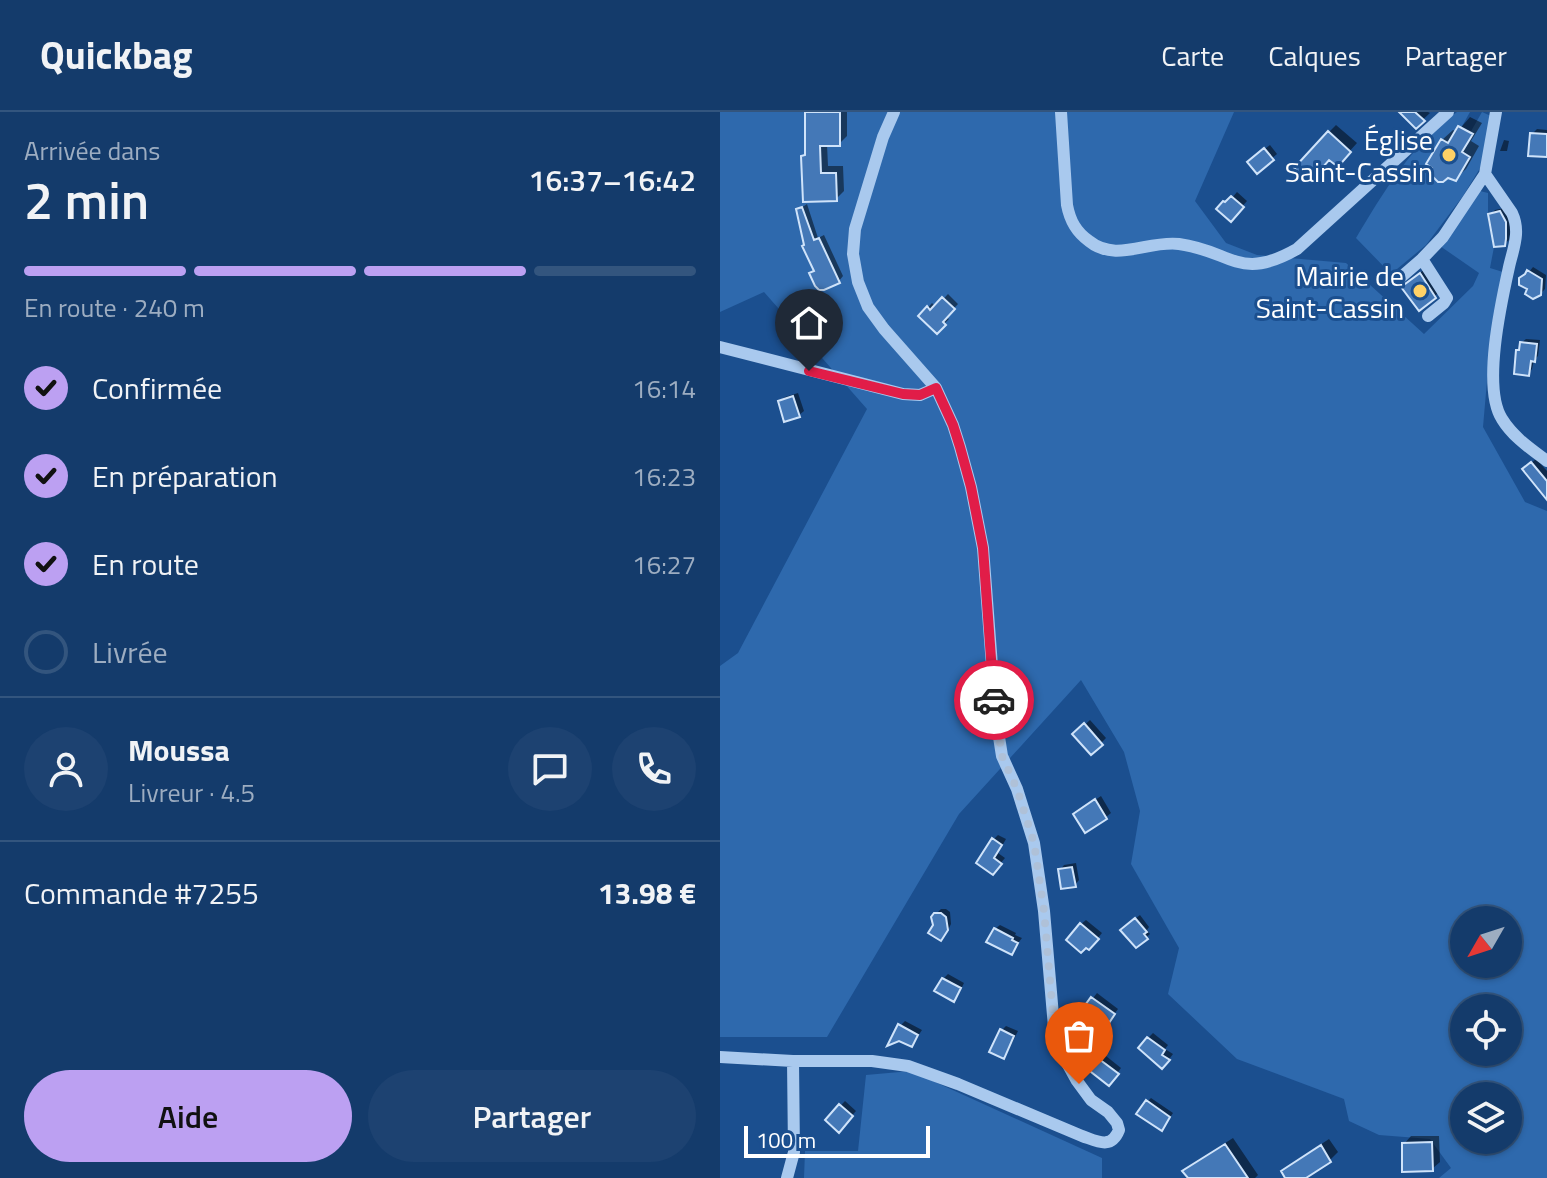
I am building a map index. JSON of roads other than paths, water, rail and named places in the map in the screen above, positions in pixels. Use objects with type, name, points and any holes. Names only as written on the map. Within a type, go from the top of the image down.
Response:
[{"type":"street","points":[[720,1057],[872,1061],[900,1065],[958,1084],[1102,1143],[1111,1142],[1119,1130],[1108,1112],[1091,1100],[1077,1081],[1054,1027],[1044,911],[1034,843],[1017,789],[1002,756],[996,718],[983,548],[960,447],[936,388],[884,329],[868,307],[858,282],[853,254],[855,229],[883,137],[894,112]]},
{"type":"street","points":[[1061,112],[1069,217],[1076,230],[1095,246],[1121,252],[1176,244],[1238,263],[1253,264],[1278,259],[1297,249],[1448,112]]},
{"type":"street","points":[[1400,278],[1443,237],[1485,174],[1496,112]]},
{"type":"street","points":[[1485,174],[1512,213],[1516,227],[1492,372],[1495,401],[1501,417],[1512,432],[1547,461]]},
{"type":"street","points":[[1422,259],[1447,298],[1428,316]]},
{"type":"street","points":[[720,347],[903,394],[920,395],[936,388]]},
{"type":"street","points":[[787,1178],[794,1152],[793,1061]]},
{"type":"place","name":"Église Saint-Cassin","points":[[1449,155]]},
{"type":"place","name":"Mairie de Saint-Cassin","points":[[1420,291]]}]
